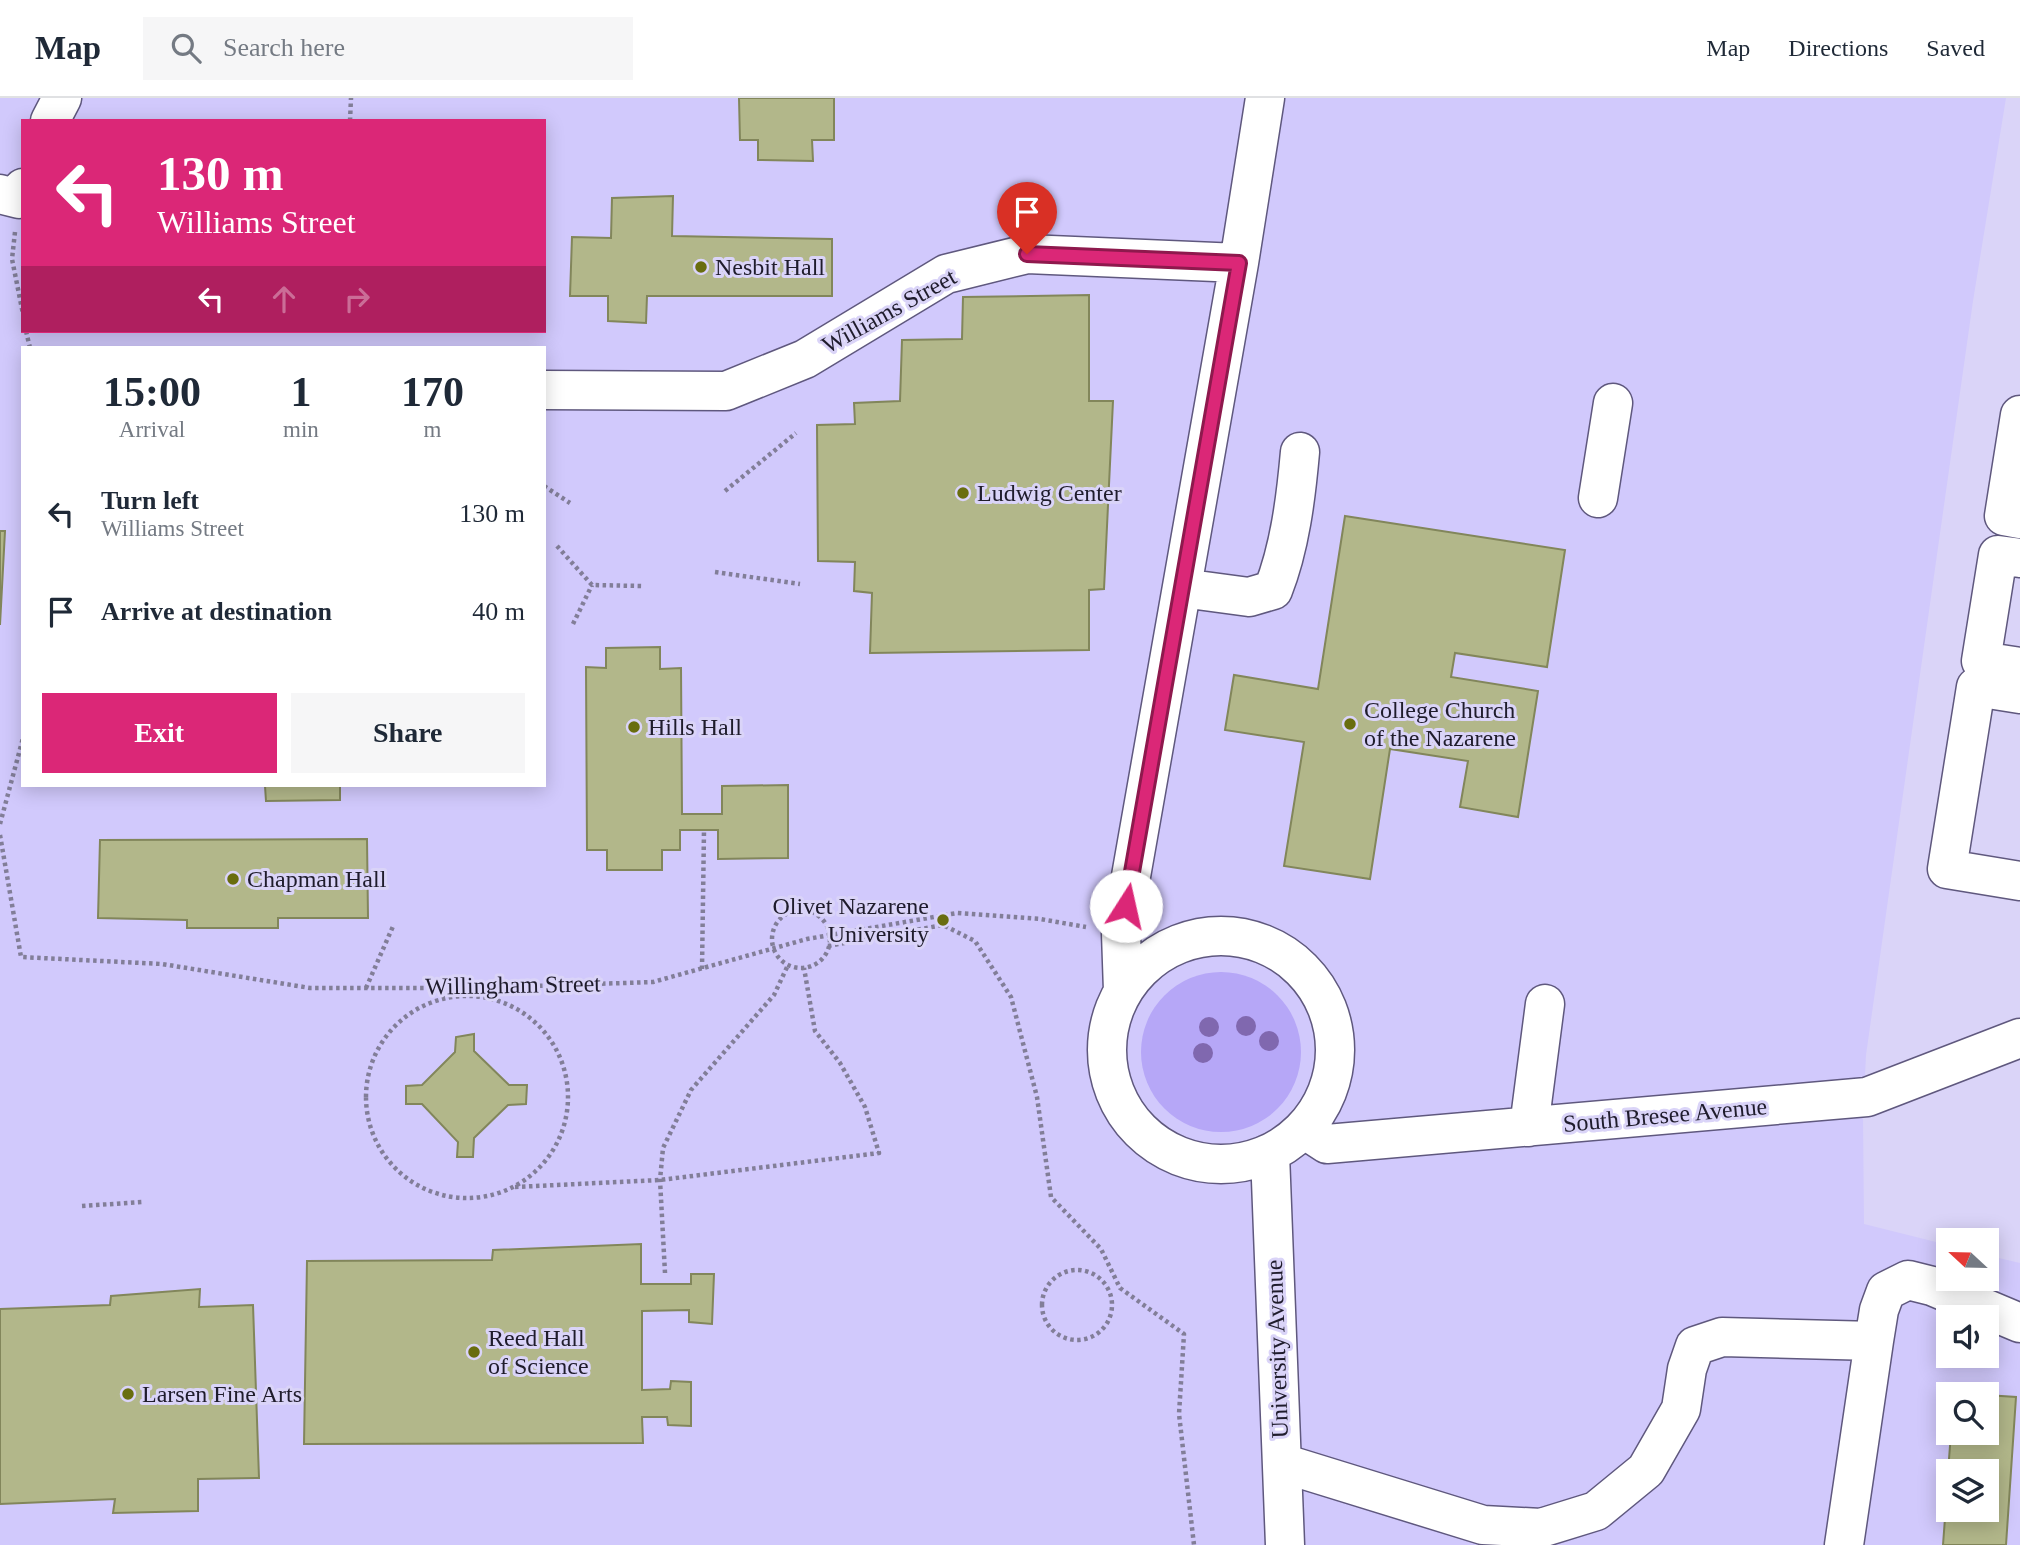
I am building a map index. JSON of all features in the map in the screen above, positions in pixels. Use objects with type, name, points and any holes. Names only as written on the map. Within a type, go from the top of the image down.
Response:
[{"type":"street","points":[[51,119],[62,98]]},
{"type":"street","points":[[1123,990],[1121,933],[1239,263],[1265,98]]},
{"type":"street","name":"Williams Street","points":[[546,390],[726,391],[805,359],[946,274],[1027,254],[1239,263]]},
{"type":"street","points":[[1598,498],[1613,403]]},
{"type":"street","points":[[2020,415],[2009,557],[1979,674],[1947,869],[2020,881]]},
{"type":"street","points":[[1182,588],[1250,597],[1273,590],[1282,568],[1300,452]]},
{"type":"street","points":[[1979,674],[2020,667]]},
{"type":"street","points":[[1979,674],[2020,694]]},
{"type":"street","points":[[1219,935],[1257,941],[1290,959],[1317,987],[1332,1021],[1335,1060],[1325,1097],[1304,1129],[1270,1154],[1235,1164],[1198,1163],[1164,1150],[1135,1127],[1116,1096],[1107,1061],[1109,1024],[1123,990],[1148,962],[1181,942],[1219,935]]},
{"type":"street","points":[[1529,1127],[1545,1004]]},
{"type":"street","name":"South Bresee Avenue","points":[[1304,1129],[1327,1144],[1867,1097],[2020,1038]]},
{"type":"street","name":"University Avenue","points":[[1270,1154],[1285,1545]]},
{"type":"street","points":[[1843,1545],[1879,1310],[1886,1291],[1908,1280],[1932,1286],[2020,1323]]},
{"type":"street","points":[[1282,1463],[1483,1525],[1541,1528],[1596,1511],[1646,1469],[1681,1409],[1687,1368],[1695,1346],[1722,1337],[1874,1341]]},
{"type":"path","points":[[349,119],[351,98]]},
{"type":"path","points":[[14,194],[12,259],[21,304]]},
{"type":"path","points":[[725,491],[796,432]]},
{"type":"path","points":[[546,487],[570,503]]},
{"type":"path","points":[[557,546],[592,585],[642,586]]},
{"type":"path","points":[[715,572],[800,584]]},
{"type":"path","points":[[573,624],[592,585]]},
{"type":"path","points":[[0,824],[21,745]]},
{"type":"path","points":[[702,969],[704,830]]},
{"type":"path","name":"Willingham Street","points":[[0,835],[21,957],[162,964],[310,988],[454,988],[653,982],[829,934],[957,913],[1040,919],[1121,933]]},
{"type":"path","points":[[797,910],[815,914],[822,920],[829,934],[828,946],[820,960],[804,968],[788,965],[777,955],[774,948],[773,931],[789,912],[797,910]]},
{"type":"path","points":[[366,988],[394,924]]},
{"type":"path","points":[[828,946],[943,926],[975,941],[1011,997],[1037,1097],[1051,1197],[1101,1249],[1120,1288],[1184,1334],[1179,1414],[1194,1545]]},
{"type":"path","points":[[665,1273],[660,1180],[663,1148],[691,1090],[774,995],[788,965]]},
{"type":"path","points":[[514,1187],[660,1180],[879,1153],[865,1107],[840,1063],[815,1031],[804,968]]},
{"type":"path","points":[[454,988],[454,997]]},
{"type":"path","points":[[454,997],[489,999],[522,1012],[547,1036],[564,1066],[568,1101],[560,1136],[542,1166],[514,1187],[484,1198],[451,1198],[421,1188],[395,1169],[376,1143],[366,1112],[367,1080],[378,1050],[397,1024],[423,1006],[454,997]]},
{"type":"path","points":[[82,1206],[142,1202]]},
{"type":"path","points":[[1074,1270],[1096,1276],[1110,1293],[1111,1316],[1096,1335],[1084,1340],[1060,1337],[1045,1319],[1043,1297],[1047,1287],[1064,1273],[1074,1270]]},
{"type":"path","points":[[1110,1293],[1120,1288]]},
{"type":"shaded area","name":"Olivet Nazarene University","points":[[0,98],[2006,98],[1973,301],[1866,1055],[1863,1116],[1864,1224],[1936,1242],[1936,1292],[1998,1292],[1999,1258],[2020,1263],[2020,1545],[0,1545]]},
{"type":"shaded area","points":[[1221,972],[1252,978],[1278,995],[1295,1021],[1301,1052],[1295,1083],[1278,1109],[1252,1126],[1221,1132],[1190,1126],[1164,1109],[1147,1083],[1141,1052],[1147,1021],[1164,995],[1190,978]]},
{"type":"building","points":[[739,98],[834,98],[834,140],[812,140],[813,161],[758,160],[758,140],[740,140]]},
{"type":"building","name":"Nesbit Hall","points":[[673,196],[672,236],[832,239],[832,296],[647,296],[646,323],[608,321],[608,296],[570,296],[572,237],[611,238],[612,198]]},
{"type":"building","name":"Ludwig Center","points":[[1089,295],[1089,401],[1113,401],[1104,589],[1089,590],[1089,650],[870,653],[872,593],[854,591],[855,562],[818,561],[817,425],[855,424],[854,403],[900,401],[902,340],[962,339],[963,297]]},
{"type":"building","points":[[1345,516],[1565,550],[1547,667],[1455,653],[1451,677],[1538,691],[1518,817],[1460,807],[1468,761],[1390,749],[1370,879],[1284,866],[1304,742],[1225,730],[1234,675],[1318,689]]},
{"type":"building","points":[[0,531],[5,531],[0,625]]},
{"type":"building","name":"Hills Hall","points":[[660,647],[660,669],[681,668],[682,814],[722,814],[722,786],[788,785],[788,858],[718,859],[718,830],[680,830],[680,850],[662,850],[662,870],[607,870],[607,850],[587,850],[586,667],[606,668],[606,648]]},
{"type":"building","points":[[265,787],[340,787],[340,800],[266,801]]},
{"type":"building","name":"Chapman Hall","points":[[367,839],[368,918],[278,918],[278,928],[187,928],[187,920],[98,918],[100,840]]},
{"type":"building","points":[[474,1034],[474,1051],[509,1085],[527,1085],[526,1104],[508,1105],[474,1138],[473,1157],[457,1157],[458,1142],[422,1104],[406,1104],[406,1086],[422,1085],[455,1052],[456,1037]]},
{"type":"building","name":"Reed Hall of Science","points":[[641,1244],[641,1284],[691,1284],[691,1274],[714,1274],[712,1324],[689,1322],[689,1310],[642,1311],[642,1390],[670,1389],[671,1381],[691,1382],[691,1426],[668,1425],[667,1417],[642,1417],[643,1443],[304,1444],[307,1261],[492,1260],[493,1250]]},
{"type":"building","name":"Larsen Fine Arts","points":[[200,1289],[199,1307],[253,1305],[259,1478],[198,1479],[198,1511],[113,1513],[115,1499],[0,1504],[0,1309],[110,1305],[111,1296]]},
{"type":"building","points":[[1999,1396],[2016,1397],[2006,1545],[1943,1545],[1945,1522],[1999,1522],[1999,1459],[1949,1459],[1950,1445],[1999,1445]]},
{"type":"place","name":"Nesbit Hall","points":[[701,267]]},
{"type":"place","name":"Ludwig Center","points":[[963,493]]},
{"type":"place","name":"College Church of the Nazarene","points":[[1350,724]]},
{"type":"place","name":"Hills Hall","points":[[634,727]]},
{"type":"place","name":"Chapman Hall","points":[[233,879]]},
{"type":"place","name":"Olivet Nazarene University","points":[[943,920]]},
{"type":"place","name":"Reed Hall of Science","points":[[474,1352]]},
{"type":"place","name":"Larsen Fine Arts","points":[[128,1394]]},
{"type":"route","points":[[1027,254],[1239,263],[1126,906]]}]
